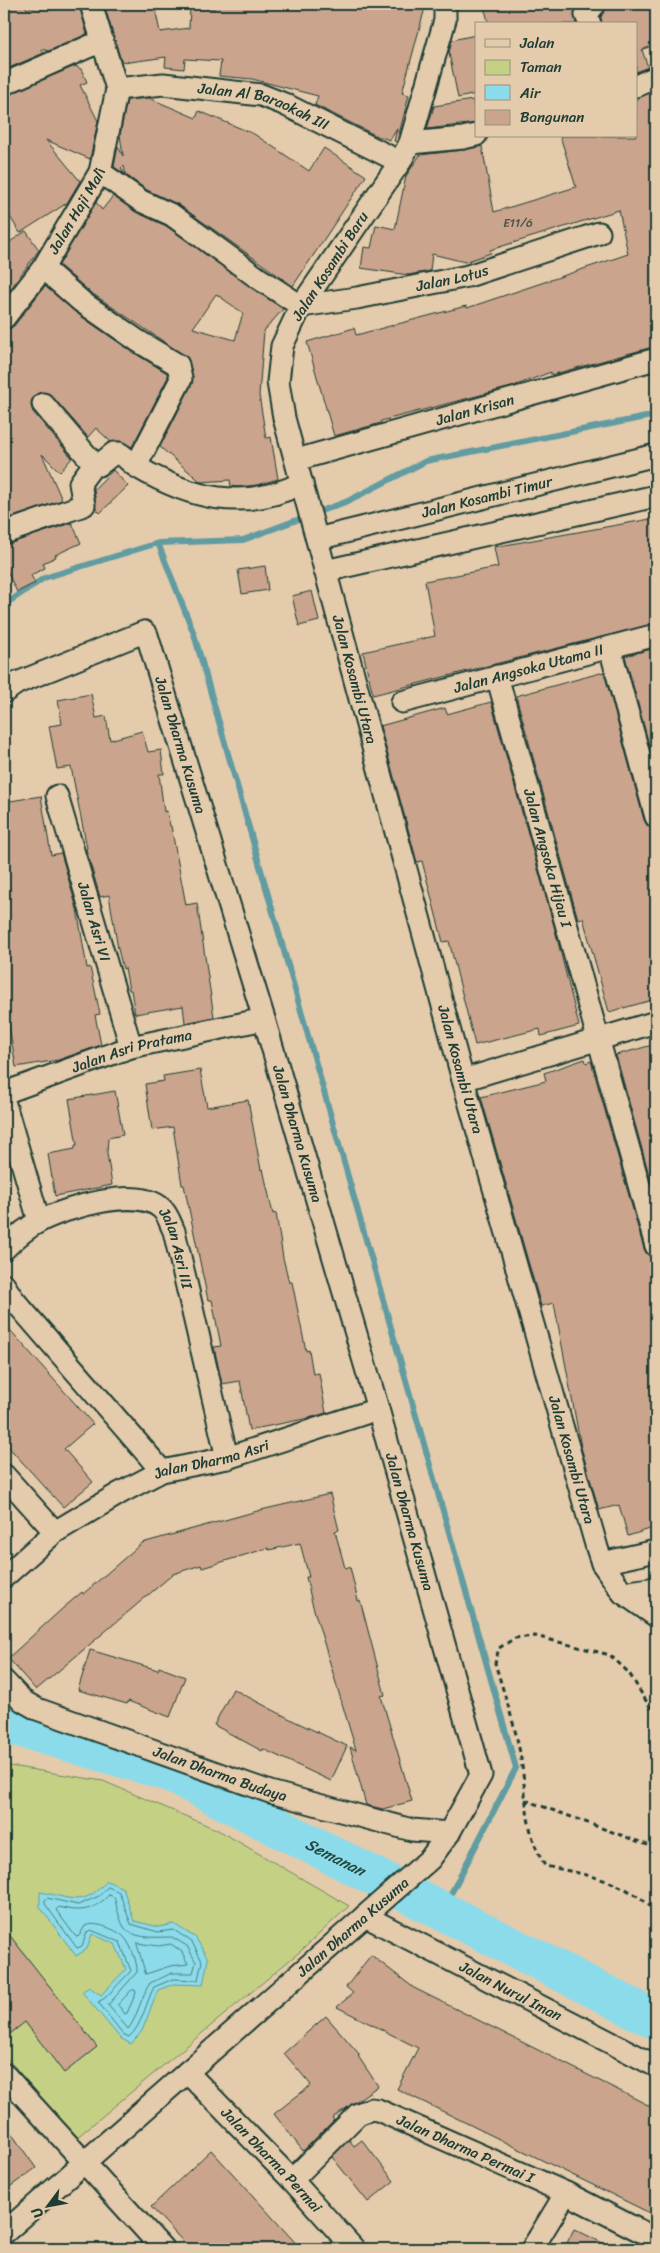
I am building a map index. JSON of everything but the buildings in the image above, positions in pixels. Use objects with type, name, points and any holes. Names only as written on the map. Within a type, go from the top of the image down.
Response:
[{"type":"street","points":[[91,4],[117,89]]},
{"type":"street","name":"Jalan Kosambi Baru","points":[[316,533],[284,418],[278,382],[282,346],[301,306],[400,162],[410,143],[445,20],[445,4]]},
{"type":"street","points":[[589,22],[586,15],[595,4]]},
{"type":"street","points":[[4,84],[90,46],[103,43]]},
{"type":"street","points":[[638,85],[656,77]]},
{"type":"street","name":"Jalan Al Baraokah III","points":[[117,89],[163,84],[261,95],[284,104],[400,162]]},
{"type":"street","name":"Jalan Haji Mali","points":[[4,318],[42,268],[100,172],[117,89]]},
{"type":"street","points":[[410,143],[475,135]]},
{"type":"street","points":[[100,172],[141,201],[179,220],[258,278],[301,306]]},
{"type":"street","name":"Jalan Lotus","points":[[301,306],[357,298],[468,276],[599,232]]},
{"type":"street","points":[[42,268],[82,302],[138,342],[178,365],[181,378],[136,466]]},
{"type":"street","name":"Jalan Krisan","points":[[296,460],[656,360]]},
{"type":"street","points":[[43,404],[94,464],[99,465],[114,454],[119,453],[136,466],[205,497],[242,501],[271,497],[303,487]]},
{"type":"street","name":"Jalan Kosambi Timur","points":[[316,533],[656,455]]},
{"type":"street","points":[[4,533],[84,505],[80,483],[94,464]]},
{"type":"street","points":[[325,571],[656,496]]},
{"type":"street","name":"Jalan Kosambi Utara","points":[[316,533],[463,1080],[602,1563],[623,1593]]},
{"type":"street","name":"Jalan Dharma Kusuma","points":[[4,692],[17,684],[145,632],[149,639],[264,1019],[378,1409],[480,1769],[480,1781],[449,1833],[430,1859],[4,2233]]},
{"type":"street","name":"Jalan Angsoka Utama II","points":[[402,702],[656,635]]},
{"type":"street","points":[[610,648],[656,817]]},
{"type":"street","name":"Jalan Angsoka Hijau I","points":[[496,676],[656,1246]]},
{"type":"street","name":"Jalan Asri VI","points":[[57,796],[131,1047]]},
{"type":"street","name":"Jalan Asri Pratama","points":[[4,1093],[131,1047],[264,1019]]},
{"type":"street","points":[[463,1080],[656,1022]]},
{"type":"street","points":[[4,1101],[39,1222]]},
{"type":"street","name":"Jalan Asri III","points":[[4,1249],[39,1222],[74,1207],[99,1202],[135,1199],[150,1201],[161,1207],[174,1231],[227,1458]]},
{"type":"street","points":[[4,1285],[13,1299],[162,1471]]},
{"type":"street","name":"Jalan Dharma Asri","points":[[4,1576],[55,1532],[120,1492],[162,1471],[227,1458],[378,1409]]},
{"type":"street","points":[[4,1474],[55,1532]]},
{"type":"street","points":[[602,1563],[656,1551]]},
{"type":"street","points":[[623,1593],[656,1588]]},
{"type":"street","points":[[623,1593],[656,1616]]},
{"type":"street","name":"Jalan Dharma Budaya","points":[[4,1681],[23,1701],[37,1708],[270,1792],[412,1830],[449,1833]]},
{"type":"street","name":"Jalan Nurul Iman","points":[[369,1913],[656,2066]]},
{"type":"street","name":"Jalan Dharma Permai","points":[[187,2072],[292,2180],[354,2249]]},
{"type":"street","points":[[4,2074],[163,2249]]},
{"type":"street","name":"Jalan Dharma Permai I","points":[[292,2180],[358,2114],[370,2109],[384,2112],[566,2193],[656,2239]]},
{"type":"street","points":[[532,2249],[566,2193]]},
{"type":"path","points":[[656,1717],[629,1673],[610,1654],[535,1636],[515,1638],[499,1648],[495,1662],[521,1757],[528,1829],[536,1851],[545,1866],[602,1878],[646,1901],[656,1912]]},
{"type":"path","points":[[525,1800],[656,1848]]},
{"type":"green space","points":[[4,1765],[103,1781],[218,1830],[349,1906],[303,1949],[75,2139],[4,2054]]},
{"type":"water","points":[[107,1881],[123,1888],[134,1921],[159,1927],[174,1924],[196,1938],[208,1959],[203,1985],[174,1984],[158,1990],[142,2031],[131,2044],[120,2038],[82,1992],[89,1987],[101,1995],[126,1969],[115,1944],[92,1934],[87,1949],[76,1956],[40,1907],[40,1892],[68,1898],[83,1898],[98,1890]]},
{"type":"waterway","points":[[4,605],[44,578],[158,543],[243,540],[348,501],[426,461],[656,415]]},
{"type":"waterway","points":[[158,543],[194,634],[516,1768],[442,1911]]},
{"type":"waterway","name":"Semanan","points":[[4,1723],[169,1772],[656,2020]]}]
